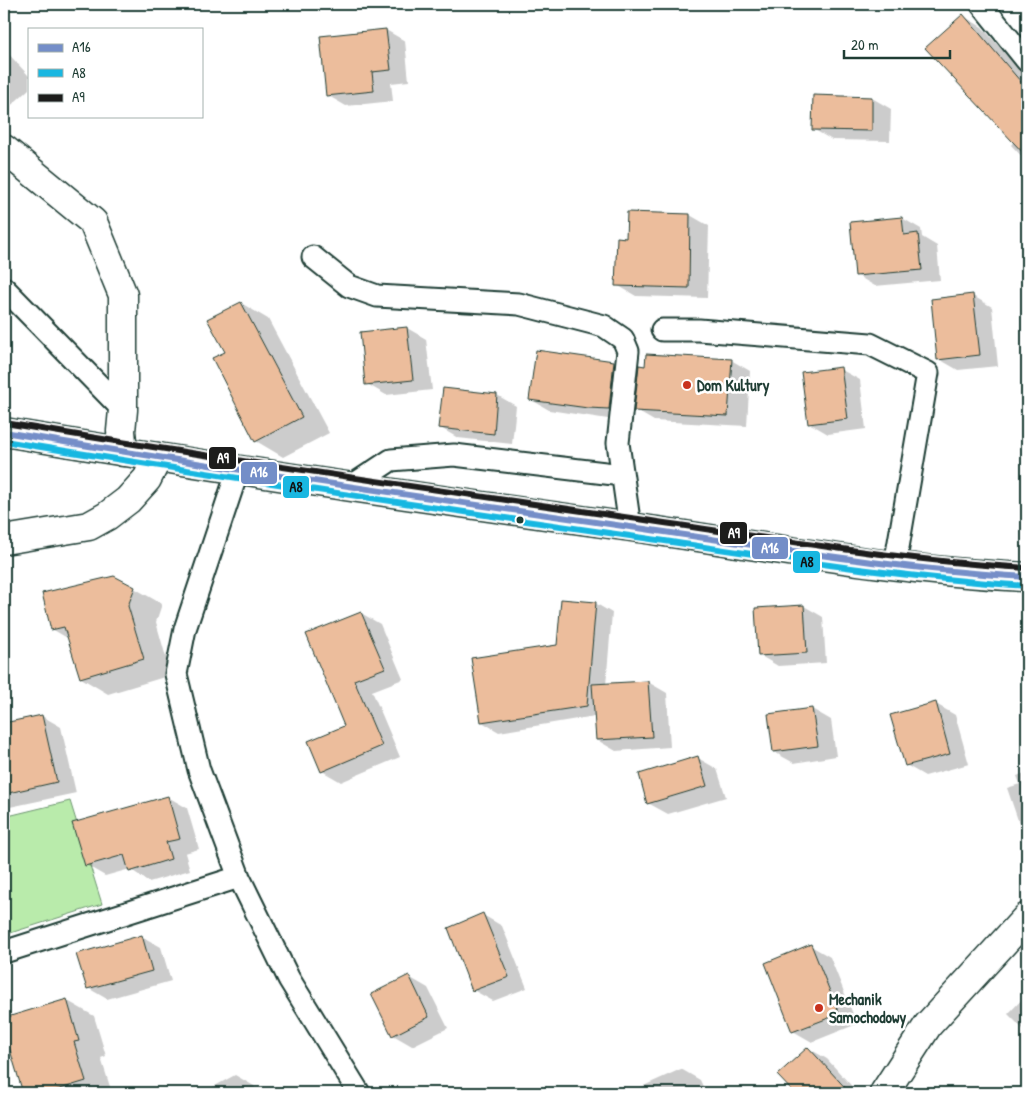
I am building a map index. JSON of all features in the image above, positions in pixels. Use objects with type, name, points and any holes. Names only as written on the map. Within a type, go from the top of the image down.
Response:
[{"type":"main road","points":[[4,149],[93,222],[123,296],[123,410],[121,430],[124,452]]},
{"type":"main road","points":[[4,432],[238,470],[864,563],[1027,578]]},
{"type":"main road","points":[[4,540],[89,526],[107,516],[128,500],[147,479],[158,457]]},
{"type":"main road","points":[[884,1093],[928,1026],[1027,917]]},
{"type":"lane","points":[[981,4],[1027,61]]},
{"type":"lane","points":[[313,257],[348,286],[377,296],[519,304],[604,326],[623,339],[628,351],[618,443],[630,527]]},
{"type":"lane","points":[[4,288],[123,410]]},
{"type":"lane","points":[[662,330],[699,330],[870,344],[928,374],[895,565]]},
{"type":"lane","points":[[350,487],[391,460],[454,456],[622,475]]},
{"type":"lane","points":[[238,470],[185,629],[176,674],[199,770],[239,877],[289,979],[359,1093]]},
{"type":"lane","points":[[4,952],[239,877]]},
{"type":"green space","points":[[4,797],[8,816],[70,801],[102,904],[4,935]]},
{"type":"building","points":[[963,14],[1027,89],[1027,157],[925,48]]},
{"type":"building","points":[[386,29],[391,70],[372,72],[374,91],[326,96],[320,36]]},
{"type":"building","points":[[813,95],[872,97],[872,131],[812,130]]},
{"type":"building","points":[[627,212],[690,214],[689,288],[615,286],[617,237],[626,238]]},
{"type":"building","points":[[902,217],[904,235],[918,233],[922,270],[855,276],[850,222]]},
{"type":"building","points":[[973,294],[980,355],[937,360],[931,299]]},
{"type":"building","points":[[241,302],[302,417],[255,442],[212,358],[225,352],[207,319]]},
{"type":"building","points":[[407,327],[413,380],[365,385],[360,332]]},
{"type":"building","points":[[536,350],[614,361],[609,409],[529,400]]},
{"type":"building","name":"Dom Kultury","points":[[646,354],[732,359],[728,416],[634,411],[639,365],[645,366]]},
{"type":"building","points":[[841,367],[848,419],[808,424],[801,372]]},
{"type":"building","points":[[443,388],[497,394],[494,434],[438,428]]},
{"type":"building","points":[[114,576],[135,587],[128,606],[144,659],[80,678],[64,627],[51,630],[42,593]]},
{"type":"building","points":[[561,599],[596,602],[587,706],[481,722],[471,658],[557,645]]},
{"type":"building","points":[[804,605],[807,653],[758,656],[755,608]]},
{"type":"building","points":[[361,612],[385,668],[354,680],[382,746],[321,772],[308,741],[344,726],[306,634]]},
{"type":"building","points":[[648,681],[652,737],[596,740],[592,684]]},
{"type":"building","points":[[936,702],[950,754],[905,766],[890,715]]},
{"type":"building","points":[[812,708],[818,746],[773,752],[768,714]]},
{"type":"building","points":[[42,715],[57,782],[4,794],[4,723]]},
{"type":"building","points":[[698,756],[707,786],[647,804],[639,774]]},
{"type":"building","points":[[168,796],[180,839],[166,842],[171,859],[129,872],[124,855],[85,866],[72,823]]},
{"type":"building","points":[[483,913],[509,977],[472,991],[448,928]]},
{"type":"building","points":[[142,935],[152,971],[87,989],[76,954]]},
{"type":"building","points":[[811,944],[839,1014],[792,1032],[765,963]]},
{"type":"building","points":[[409,975],[429,1017],[392,1036],[371,994]]},
{"type":"building","points":[[67,999],[79,1041],[74,1042],[86,1081],[47,1093],[23,1093],[4,1030],[4,1018]]},
{"type":"building","points":[[808,1047],[850,1093],[794,1093],[777,1075]]},
{"type":"transit line","name":"A9","points":[[5,423],[318,472],[829,547],[1027,568]]},
{"type":"transit line","name":"A16","points":[[4,432],[317,481],[829,556],[1027,577]]},
{"type":"transit line","name":"A8","points":[[4,441],[317,490],[778,558],[927,577],[1026,586]]},
{"type":"place","name":"Dom Kultury","points":[[687,385]]},
{"type":"place","name":"Mechanik Samochodowy","points":[[819,1008]]}]
